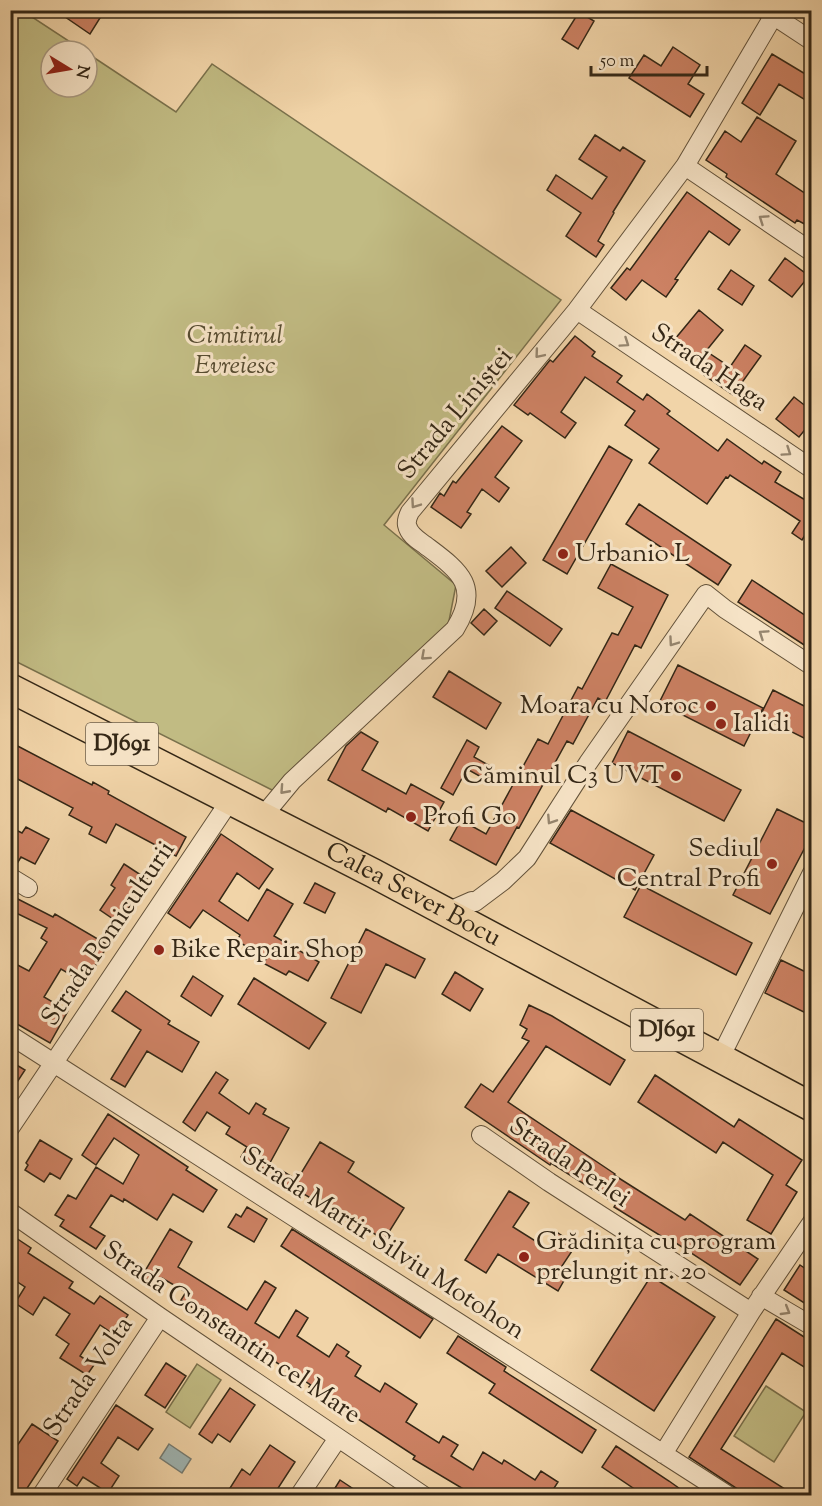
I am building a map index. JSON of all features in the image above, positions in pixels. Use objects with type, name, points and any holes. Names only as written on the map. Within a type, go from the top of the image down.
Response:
[{"type":"main road","name":"Calea Sever Bocu","points":[[10,688],[231,799],[812,1107]]},
{"type":"street","points":[[772,12],[812,41]]},
{"type":"street","name":"Strada Liniștei","points":[[263,816],[292,781],[449,635],[459,621],[466,596],[461,575],[454,566],[412,536],[407,527],[410,512],[475,430],[577,310],[684,166],[772,12]]},
{"type":"street","points":[[684,166],[812,252]]},
{"type":"street","name":"Strada Haga","points":[[577,310],[812,469]]},
{"type":"street","points":[[447,912],[472,901],[476,902],[527,858],[588,763],[706,594],[812,666]]},
{"type":"street","name":"Strada Pomiculturii","points":[[10,1128],[231,799]]},
{"type":"street","points":[[720,1058],[812,873]]},
{"type":"street","points":[[10,877],[28,888]]},
{"type":"street","name":"Strada Martir Silviu Motohon","points":[[10,1035],[729,1496]]},
{"type":"street","name":"Strada Perlei","points":[[481,1135],[549,1182],[751,1312]]},
{"type":"street","name":"Strada Constantin cel Mare","points":[[10,1212],[424,1496]]},
{"type":"street","points":[[663,1454],[761,1296],[812,1221]]},
{"type":"street","points":[[761,1296],[812,1326]]},
{"type":"street","name":"Strada Volta","points":[[40,1496],[160,1317]]},
{"type":"street","points":[[299,1496],[338,1438]]},
{"type":"green space","name":"Cimitirul Evreiesc","points":[[10,11],[23,11],[66,39],[39,39],[39,99],[99,99],[99,61],[176,112],[212,64],[561,300],[384,525],[456,585],[448,626],[274,791],[11,659]]},
{"type":"green space","points":[[197,1364],[221,1380],[190,1428],[166,1412]]},
{"type":"green space","points":[[766,1386],[806,1412],[774,1462],[734,1436]]},
{"type":"water","points":[[169,1444],[191,1459],[182,1473],[160,1458]]},
{"type":"building","points":[[55,10],[105,10],[90,34]]},
{"type":"building","points":[[579,12],[594,21],[578,49],[562,39]]},
{"type":"building","points":[[673,47],[700,65],[688,84],[704,94],[690,117],[629,78],[644,55],[661,66]]},
{"type":"building","points":[[772,54],[812,78],[812,104],[779,84],[760,115],[742,103]]},
{"type":"building","points":[[757,117],[796,141],[776,174],[812,198],[812,228],[797,220],[795,223],[726,177],[727,174],[706,160],[725,131],[741,142]]},
{"type":"building","points":[[595,135],[620,151],[623,147],[645,161],[598,241],[604,245],[596,257],[566,236],[581,213],[547,190],[556,175],[592,199],[607,177],[579,159]]},
{"type":"building","points":[[687,192],[740,230],[729,245],[709,231],[675,279],[678,280],[666,297],[642,280],[626,300],[611,288],[627,268],[630,270]]},
{"type":"building","points":[[785,258],[809,276],[792,297],[769,280]]},
{"type":"building","points":[[731,270],[754,286],[742,305],[718,289]]},
{"type":"building","points":[[699,310],[723,330],[706,351],[730,367],[745,345],[761,356],[733,395],[704,375],[709,368],[675,339]]},
{"type":"building","points":[[575,336],[595,352],[592,356],[622,376],[617,382],[643,400],[647,394],[670,411],[667,414],[718,451],[727,439],[762,464],[764,461],[781,472],[775,482],[812,504],[812,528],[810,527],[802,540],[792,533],[800,521],[730,475],[726,477],[707,504],[649,463],[659,449],[625,425],[635,411],[585,377],[561,412],[576,423],[565,438],[530,413],[528,415],[514,405],[550,360],[553,362]]},
{"type":"building","points":[[794,397],[812,411],[812,421],[799,437],[776,419]]},
{"type":"building","points":[[502,426],[522,441],[495,477],[509,488],[499,502],[482,489],[467,512],[471,514],[461,528],[431,507],[440,493],[444,496],[453,481],[456,483]]},
{"type":"building","points":[[609,446],[632,460],[567,574],[543,560]]},
{"type":"building","points":[[639,504],[731,565],[718,585],[626,524]]},
{"type":"building","points":[[511,547],[526,563],[502,587],[486,571]]},
{"type":"building","points":[[611,564],[668,595],[641,648],[635,645],[605,702],[598,698],[573,744],[567,741],[496,865],[450,840],[461,820],[486,834],[538,739],[548,744],[578,687],[582,689],[612,633],[618,635],[633,607],[598,588]]},
{"type":"building","points":[[752,580],[812,620],[812,650],[738,602]]},
{"type":"building","points":[[507,591],[562,629],[550,646],[495,608]]},
{"type":"building","points":[[484,609],[497,621],[484,635],[471,623]]},
{"type":"building","name":"Moara cu Noroc","points":[[678,665],[763,708],[744,746],[659,703]]},
{"type":"building","points":[[449,671],[501,703],[486,729],[433,697]]},
{"type":"building","points":[[773,690],[812,710],[812,742],[760,716]]},
{"type":"building","name":"Căminul C3 UVT","points":[[628,731],[741,790],[724,821],[612,763]]},
{"type":"building","points":[[361,732],[378,742],[362,770],[406,794],[411,784],[444,802],[428,831],[388,808],[386,812],[328,780],[346,746]]},
{"type":"building","points":[[467,740],[479,747],[474,757],[490,766],[483,778],[467,769],[453,795],[441,788]]},
{"type":"building","points":[[10,742],[92,785],[93,782],[109,791],[108,794],[186,837],[176,856],[116,824],[106,843],[89,834],[92,827],[69,815],[73,808],[10,775]]},
{"type":"building","name":"Sediul Central Profi","points":[[777,809],[812,826],[812,834],[770,914],[733,895]]},
{"type":"building","points":[[571,810],[654,855],[635,890],[550,843]]},
{"type":"building","points":[[10,827],[22,833],[26,827],[49,839],[35,864],[21,857],[15,867],[10,866]]},
{"type":"building","points":[[221,834],[273,869],[259,889],[237,873],[219,901],[248,921],[267,889],[293,904],[274,936],[319,962],[308,981],[289,971],[286,975],[263,963],[267,958],[237,941],[240,935],[203,910],[190,928],[168,913]]},
{"type":"building","points":[[124,864],[147,879],[119,923],[100,910],[115,888],[111,885]]},
{"type":"building","points":[[315,883],[335,893],[325,913],[304,903]]},
{"type":"building","points":[[641,885],[752,943],[736,975],[624,917]]},
{"type":"building","points":[[10,895],[53,917],[55,914],[108,945],[85,983],[61,969],[44,997],[68,1011],[50,1043],[10,1020],[10,961],[29,971],[47,942],[41,938],[47,928],[10,910]]},
{"type":"building","points":[[366,929],[425,959],[415,978],[386,964],[361,1013],[331,998]]},
{"type":"building","points":[[781,960],[812,975],[812,1016],[765,993]]},
{"type":"building","points":[[455,972],[483,989],[470,1011],[442,994]]},
{"type":"building","points":[[193,976],[223,996],[211,1016],[181,996]]},
{"type":"building","points":[[254,978],[326,1023],[309,1049],[238,1004]]},
{"type":"building","points":[[126,991],[170,1021],[168,1024],[199,1042],[182,1072],[147,1051],[125,1087],[111,1079],[141,1030],[112,1011]]},
{"type":"building","points":[[529,1005],[552,1016],[625,1060],[610,1085],[546,1046],[508,1102],[614,1175],[685,1220],[690,1214],[758,1259],[740,1285],[670,1239],[669,1241],[614,1207],[616,1204],[551,1163],[550,1165],[465,1107],[481,1084],[493,1092],[529,1041],[522,1038],[527,1029],[520,1025]]},
{"type":"building","points":[[10,1061],[25,1070],[10,1093]]},
{"type":"building","points":[[216,1072],[228,1080],[219,1093],[249,1114],[256,1103],[266,1109],[263,1114],[289,1128],[266,1170],[241,1157],[247,1147],[226,1134],[230,1127],[207,1112],[195,1131],[183,1122]]},
{"type":"building","points":[[655,1075],[734,1127],[739,1119],[802,1160],[786,1185],[797,1192],[771,1234],[747,1220],[773,1175],[723,1142],[716,1153],[638,1102]]},
{"type":"building","points":[[108,1114],[188,1167],[186,1170],[217,1190],[203,1212],[173,1194],[157,1220],[124,1199],[123,1202],[111,1195],[90,1227],[105,1236],[96,1249],[60,1226],[64,1220],[55,1215],[68,1195],[76,1199],[96,1167],[123,1184],[139,1155],[114,1138],[96,1165],[82,1155]]},
{"type":"building","points":[[40,1140],[72,1159],[60,1179],[50,1173],[44,1182],[25,1170],[28,1165],[26,1163]]},
{"type":"building","points":[[320,1142],[354,1162],[348,1172],[404,1208],[384,1240],[319,1198],[317,1202],[294,1188],[291,1192],[274,1182],[281,1170],[297,1180]]},
{"type":"building","points":[[509,1191],[529,1203],[513,1227],[548,1249],[558,1233],[576,1245],[558,1272],[566,1277],[558,1291],[498,1254],[486,1273],[465,1260]]},
{"type":"building","points":[[247,1207],[267,1219],[254,1242],[228,1227],[236,1214],[241,1217]]},
{"type":"building","points":[[170,1229],[192,1242],[178,1267],[247,1310],[265,1281],[276,1288],[255,1323],[279,1338],[296,1310],[308,1318],[297,1336],[329,1357],[337,1344],[349,1352],[346,1356],[361,1366],[355,1376],[380,1392],[385,1383],[417,1404],[406,1422],[439,1443],[443,1436],[458,1445],[451,1456],[473,1470],[483,1452],[502,1464],[504,1460],[535,1480],[541,1471],[558,1482],[549,1496],[475,1496],[413,1459],[415,1456],[181,1300],[186,1292],[162,1278],[157,1286],[142,1276]]},
{"type":"building","points":[[292,1229],[433,1319],[420,1338],[281,1246]]},
{"type":"building","points":[[10,1234],[31,1248],[28,1253],[73,1282],[69,1288],[94,1304],[100,1296],[128,1315],[115,1335],[100,1325],[80,1356],[94,1365],[87,1375],[60,1358],[69,1344],[56,1335],[70,1314],[44,1297],[33,1315],[15,1303],[25,1287],[10,1277]]},
{"type":"building","points":[[800,1265],[812,1273],[812,1308],[784,1290]]},
{"type":"building","points":[[651,1276],[715,1317],[654,1411],[591,1370]]},
{"type":"building","points":[[776,1319],[812,1342],[812,1372],[782,1353],[721,1449],[796,1496],[748,1496],[689,1457]]},
{"type":"building","points":[[458,1336],[506,1367],[504,1371],[596,1430],[582,1453],[489,1393],[495,1384],[447,1353]]},
{"type":"building","points":[[166,1363],[186,1376],[165,1408],[145,1395]]},
{"type":"building","points":[[230,1388],[255,1405],[230,1442],[218,1434],[212,1443],[199,1434]]},
{"type":"building","points":[[116,1405],[153,1429],[138,1450],[118,1437],[101,1463],[119,1476],[108,1493],[83,1477],[77,1486],[67,1479]]},
{"type":"building","points":[[32,1424],[58,1441],[22,1496],[10,1496],[10,1456]]},
{"type":"building","points":[[270,1445],[295,1462],[273,1496],[225,1496],[242,1469],[250,1475]]},
{"type":"building","points":[[616,1446],[690,1496],[645,1496],[602,1467]]},
{"type":"building","points":[[340,1480],[364,1496],[330,1496]]},
{"type":"place","name":"Urbanio L","points":[[563,554]]},
{"type":"place","name":"Moara cu Noroc","points":[[711,706]]},
{"type":"place","name":"Ialidi","points":[[721,724]]},
{"type":"place","name":"Căminul C3 UVT","points":[[676,776]]},
{"type":"place","name":"Profi Go","points":[[411,817]]},
{"type":"place","name":"Sediul Central Profi","points":[[772,864]]},
{"type":"place","name":"Bike Repair Shop","points":[[159,950]]},
{"type":"place","name":"Grădinița cu program prelungit nr. 20","points":[[524,1257]]}]
